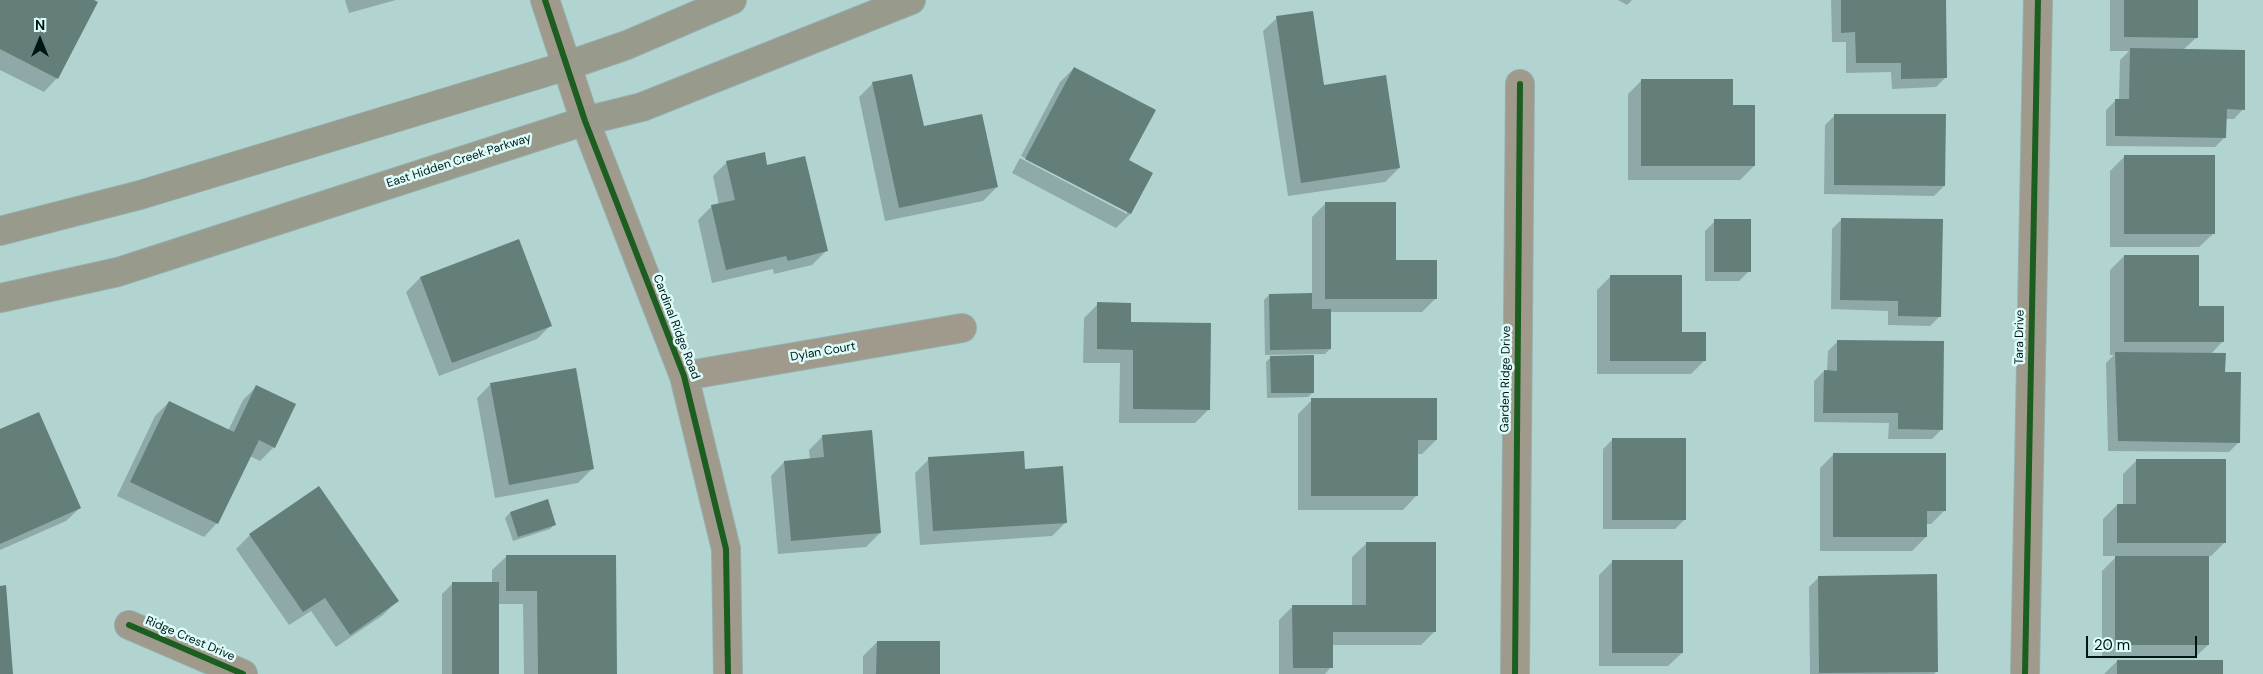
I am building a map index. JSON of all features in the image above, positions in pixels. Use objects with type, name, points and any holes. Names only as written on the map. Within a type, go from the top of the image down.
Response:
[{"type":"main road","points":[[0,231],[140,195],[566,66],[627,45],[732,0]]},
{"type":"main road","name":"East Hidden Creek Parkway","points":[[0,298],[118,272],[585,121],[642,107],[911,0]]},
{"type":"street","name":"Cardinal Ridge Road","points":[[545,0],[585,121],[684,376],[726,548],[728,674]]},
{"type":"street","name":"Tara Drive","points":[[2025,674],[2038,0]]},
{"type":"street","name":"Garden Ridge Drive","points":[[1515,674],[1520,84]]},
{"type":"street","name":"Dylan Court","points":[[684,376],[962,328]]},
{"type":"street","name":"Ridge Crest Drive","points":[[129,625],[243,674]]},
{"type":"building","points":[[0,0],[94,0],[98,2],[58,79],[0,49]]},
{"type":"building","points":[[1841,0],[1946,0],[1947,78],[1901,79],[1901,63],[1856,63],[1855,32],[1841,33]]},
{"type":"building","points":[[2124,0],[2198,0],[2198,38],[2124,37]]},
{"type":"building","points":[[1313,11],[1324,85],[1386,75],[1400,168],[1301,183],[1276,16]]},
{"type":"building","points":[[2130,48],[2245,50],[2245,110],[2227,109],[2226,138],[2115,136],[2115,99],[2129,99]]},
{"type":"building","points":[[1074,67],[1156,110],[1129,160],[1153,173],[1131,214],[1025,159]]},
{"type":"building","points":[[912,74],[924,126],[982,114],[998,187],[899,208],[872,82]]},
{"type":"building","points":[[1641,79],[1733,79],[1733,105],[1755,105],[1755,166],[1641,166]]},
{"type":"building","points":[[1834,114],[1946,114],[1945,186],[1834,185]]},
{"type":"building","points":[[765,152],[767,165],[805,156],[828,251],[788,261],[786,256],[726,270],[711,205],[735,200],[726,161]]},
{"type":"building","points":[[2124,155],[2215,155],[2215,234],[2124,234]]},
{"type":"building","points":[[1325,202],[1396,202],[1396,260],[1437,260],[1437,299],[1325,299]]},
{"type":"building","points":[[1841,218],[1943,219],[1941,317],[1898,316],[1898,301],[1840,300]]},
{"type":"building","points":[[1714,219],[1751,219],[1751,272],[1714,272]]},
{"type":"building","points":[[519,239],[552,326],[452,363],[420,277]]},
{"type":"building","points":[[2124,255],[2199,255],[2199,306],[2224,306],[2224,342],[2124,342]]},
{"type":"building","points":[[1610,275],[1682,275],[1682,332],[1706,332],[1706,361],[1610,361]]},
{"type":"building","points":[[1312,293],[1312,309],[1331,309],[1331,349],[1270,350],[1269,294]]},
{"type":"building","points":[[1097,302],[1131,303],[1131,322],[1211,323],[1210,410],[1133,409],[1133,350],[1097,349]]},
{"type":"building","points":[[1837,340],[1944,341],[1943,430],[1898,429],[1898,413],[1823,413],[1824,370],[1837,371]]},
{"type":"building","points":[[2115,352],[2226,353],[2225,372],[2241,372],[2240,443],[2118,441]]},
{"type":"building","points":[[1314,355],[1314,393],[1271,393],[1270,356]]},
{"type":"building","points":[[576,368],[594,469],[509,485],[490,383]]},
{"type":"building","points":[[256,385],[296,404],[275,448],[259,440],[218,524],[130,482],[169,401],[234,432]]},
{"type":"building","points":[[1311,398],[1437,398],[1437,440],[1418,440],[1418,496],[1311,496]]},
{"type":"building","points":[[39,412],[81,508],[0,544],[0,429]]},
{"type":"building","points":[[872,430],[881,533],[791,541],[784,461],[824,457],[822,435]]},
{"type":"building","points":[[1612,438],[1686,438],[1686,520],[1612,520]]},
{"type":"building","points":[[1024,451],[1025,469],[1063,466],[1067,523],[933,531],[928,457]]},
{"type":"building","points":[[1833,453],[1946,453],[1946,511],[1927,511],[1927,537],[1833,537]]},
{"type":"building","points":[[2136,459],[2226,459],[2226,543],[2117,543],[2117,504],[2136,504]]},
{"type":"building","points":[[319,486],[399,601],[350,635],[325,598],[303,612],[249,534]]},
{"type":"building","points":[[548,499],[556,525],[518,537],[510,512]]},
{"type":"building","points":[[1366,542],[1436,542],[1436,632],[1333,632],[1333,668],[1293,668],[1292,605],[1366,605]]},
{"type":"building","points":[[506,555],[616,555],[617,674],[538,674],[537,591],[506,591]]},
{"type":"building","points":[[2115,556],[2209,556],[2209,645],[2115,645]]},
{"type":"building","points":[[1612,560],[1683,560],[1683,653],[1612,653]]},
{"type":"building","points":[[1937,574],[1938,672],[1819,673],[1818,576]]},
{"type":"building","points":[[452,582],[499,582],[499,674],[452,674]]},
{"type":"building","points":[[6,585],[13,674],[0,674],[0,586]]},
{"type":"building","points":[[877,641],[940,641],[940,674],[876,674]]},
{"type":"building","points":[[2117,660],[2223,660],[2223,674],[2117,674]]},
{"type":"cycle path","points":[[545,0],[585,121],[684,376],[726,549],[728,674]]},
{"type":"cycle path","points":[[2025,674],[2038,0]]},
{"type":"cycle path","points":[[1515,674],[1520,84]]},
{"type":"cycle path","points":[[129,625],[243,674]]}]
